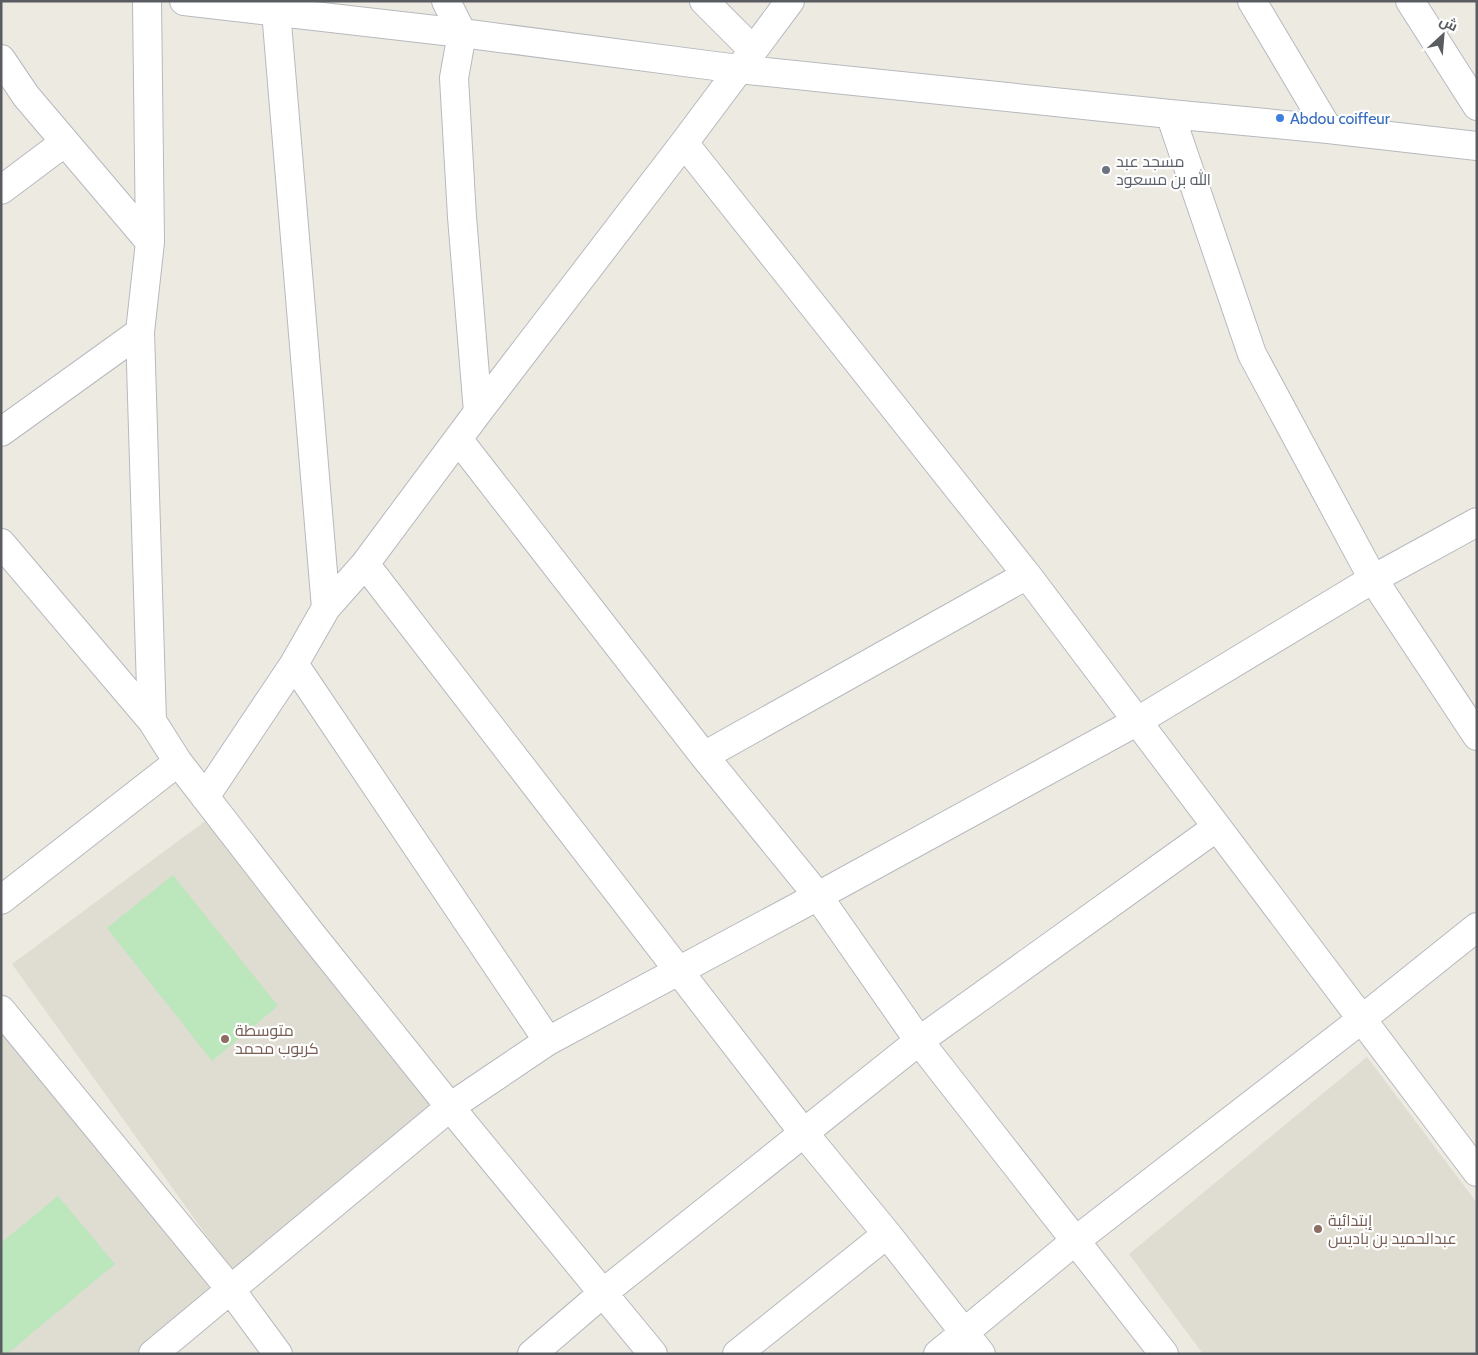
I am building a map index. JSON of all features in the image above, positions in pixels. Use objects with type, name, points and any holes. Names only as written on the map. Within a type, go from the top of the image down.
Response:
[{"type":"street","points":[[147,1],[150,242],[140,332],[152,721]]},
{"type":"street","points":[[184,1],[462,33],[746,59],[1170,114],[1328,128],[1477,146]]},
{"type":"street","points":[[446,1],[462,33],[454,78],[462,217],[478,412]]},
{"type":"street","points":[[704,1],[746,59]]},
{"type":"street","points":[[204,797],[294,664],[326,608],[365,564],[790,1]]},
{"type":"street","points":[[1252,1],[1328,128]]},
{"type":"street","points":[[1410,1],[1477,106]]},
{"type":"street","points":[[276,11],[326,608]]},
{"type":"street","points":[[1,59],[26,96],[150,242]]},
{"type":"street","points":[[1170,114],[1252,354],[1373,579],[1477,736]]},
{"type":"street","points":[[1,190],[65,142]]},
{"type":"street","points":[[684,143],[1027,575],[1136,722],[1362,1019],[1473,1159]]},
{"type":"street","points":[[1,432],[140,332]]},
{"type":"street","points":[[458,439],[704,756],[818,896],[919,1041],[1164,1354]]},
{"type":"street","points":[[153,1354],[450,1107],[548,1041],[1136,722],[1373,579],[1477,522]]},
{"type":"street","points":[[1,543],[152,721],[178,762],[204,797],[450,1107],[653,1354]]},
{"type":"street","points":[[365,564],[803,1132],[887,1234],[981,1354]]},
{"type":"street","points":[[704,756],[1027,575]]},
{"type":"street","points":[[294,664],[548,1041]]},
{"type":"street","points":[[1,900],[178,762]]},
{"type":"street","points":[[532,1354],[603,1293],[919,1041],[1217,827]]},
{"type":"street","points":[[938,1354],[1076,1241],[1362,1019],[1477,927]]},
{"type":"street","points":[[1,1010],[231,1290],[278,1354]]},
{"type":"street","points":[[737,1354],[887,1234]]},
{"type":"shaded area","name":"متوسطة كربوب محمد","points":[[212,816],[442,1115],[242,1285],[12,964]]},
{"type":"shaded area","points":[[1,1020],[232,1297],[154,1354],[1,1354]]},
{"type":"shaded area","name":"إبتدائية عبدالحميد بن باديس","points":[[1367,1057],[1477,1203],[1477,1354],[1203,1354],[1129,1254]]},
{"type":"green space","points":[[173,875],[278,1006],[212,1061],[107,928]]},
{"type":"green space","points":[[58,1196],[115,1264],[7,1354],[1,1354],[1,1243]]},
{"type":"place","name":"Abdou coiffeur","points":[[1280,118]]},
{"type":"place","name":"مسجد عبد الله بن مسعود","points":[[1106,170]]},
{"type":"place","name":"متوسطة كربوب محمد","points":[[225,1039]]},
{"type":"place","name":"إبتدائية عبدالحميد بن باديس","points":[[1318,1229]]}]
